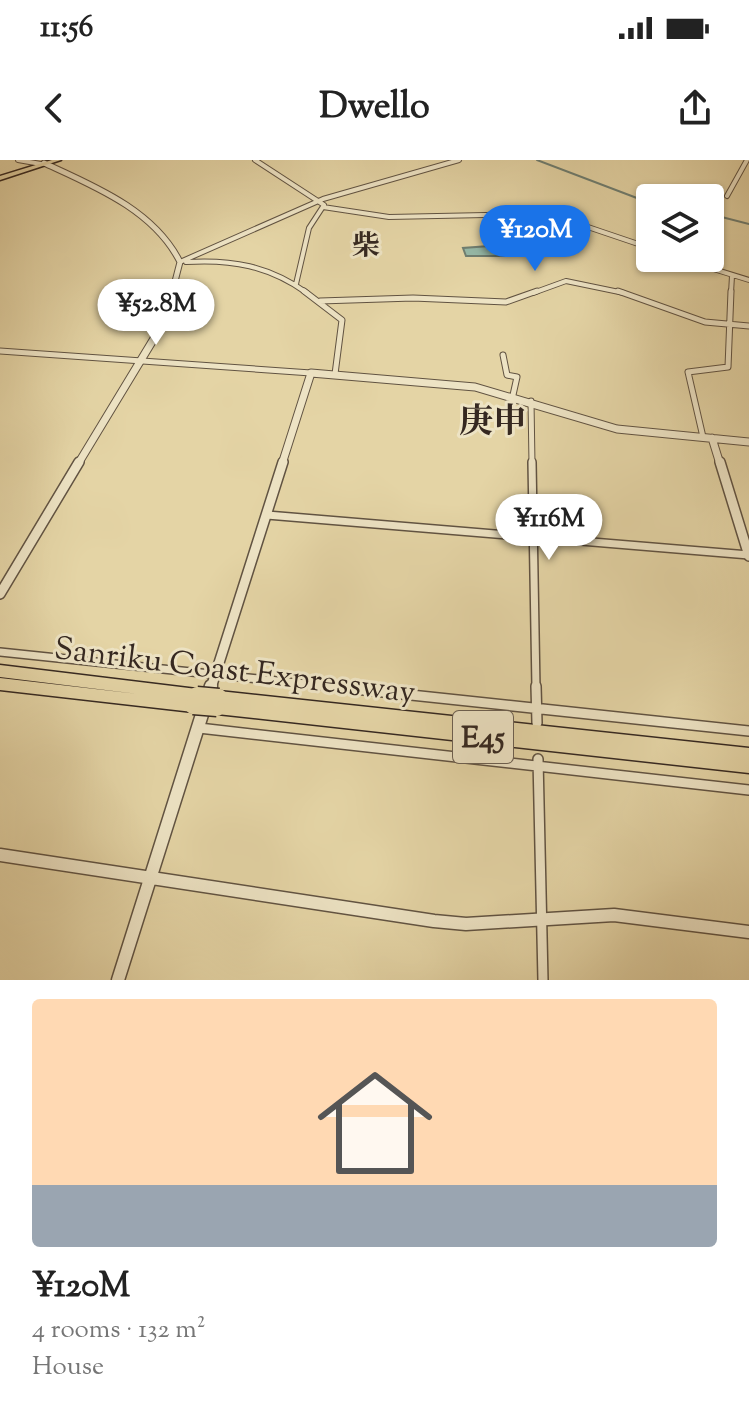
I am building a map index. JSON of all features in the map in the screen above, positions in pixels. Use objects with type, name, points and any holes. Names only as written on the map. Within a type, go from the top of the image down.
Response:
[{"type":"highway","name":"Sanriku Coast Expressway","points":[[0,671],[218,703],[749,766]]},
{"type":"highway","name":"Sanriku Coast Expressway","points":[[0,684],[195,700]]},
{"type":"highway","name":"Sanriku Coast Expressway","points":[[218,703],[749,755]]},
{"type":"main road","points":[[0,178],[58,160]]},
{"type":"street","points":[[0,594],[164,322],[180,262],[170,242],[114,196],[42,164],[18,160]]},
{"type":"street","points":[[255,160],[319,201],[323,207],[389,217],[528,214],[582,225],[636,243]]},
{"type":"street","points":[[180,262],[319,201],[459,160]]},
{"type":"street","points":[[727,196],[747,160]]},
{"type":"street","points":[[296,284],[309,228],[323,207]]},
{"type":"street","points":[[180,262],[242,261],[296,284],[338,314],[343,324],[335,374]]},
{"type":"street","points":[[720,272],[749,280]]},
{"type":"street","points":[[267,515],[749,555],[707,438],[688,372],[695,368],[727,369],[732,276]]},
{"type":"street","points":[[320,301],[422,298],[506,302],[515,301],[540,287],[571,281],[617,291],[727,328],[749,326]]},
{"type":"street","points":[[0,351],[454,384],[513,395],[617,429],[749,442]]},
{"type":"street","points":[[503,355],[507,375],[517,377],[513,395]]},
{"type":"street","points":[[118,980],[311,373]]},
{"type":"street","points":[[531,401],[537,723]]},
{"type":"street","points":[[0,652],[749,731]]},
{"type":"street","points":[[199,728],[538,762],[749,790]]},
{"type":"street","points":[[538,762],[543,980]]},
{"type":"street","points":[[0,855],[434,921],[466,924],[614,915],[749,932]]},
{"type":"shaded area","points":[[530,243],[538,249],[533,251],[533,256],[466,256],[463,248]]},
{"type":"waterway","points":[[537,160],[636,198]]},
{"type":"waterway","points":[[724,218],[749,224]]},
{"type":"district","name":"柴","points":[[366,245]]},
{"type":"district","name":"庚申","points":[[493,420]]}]
